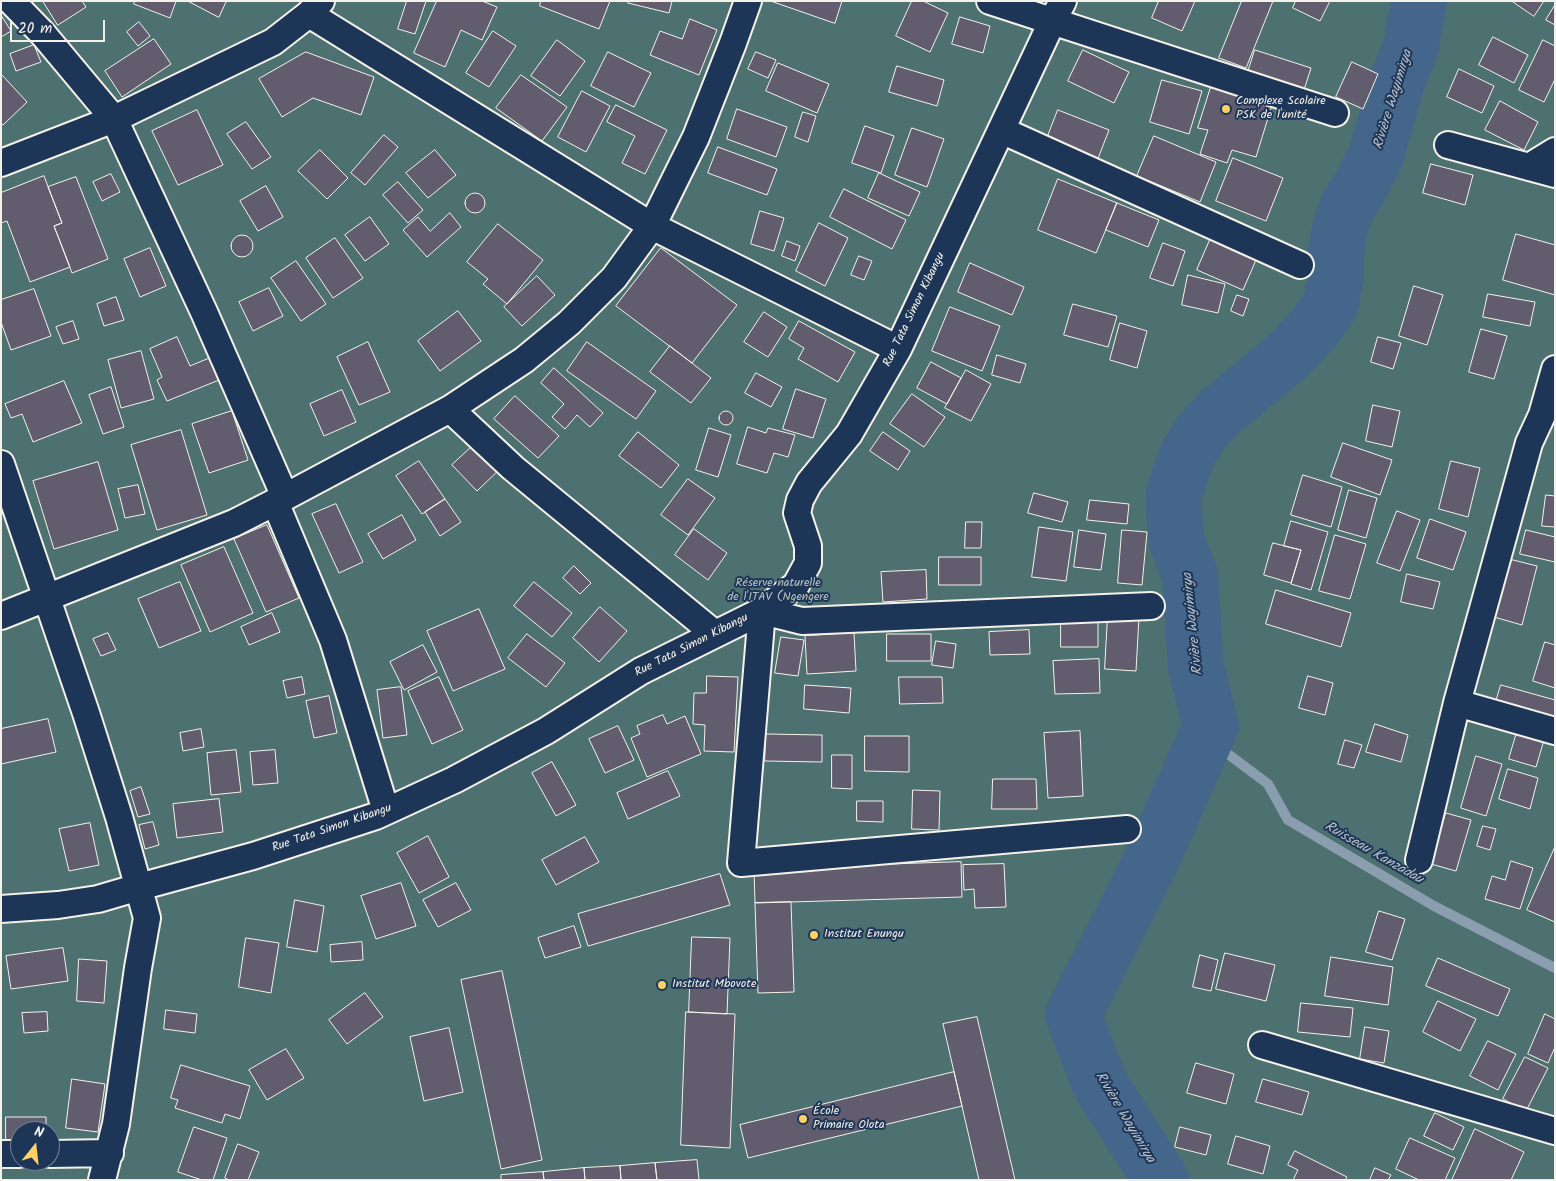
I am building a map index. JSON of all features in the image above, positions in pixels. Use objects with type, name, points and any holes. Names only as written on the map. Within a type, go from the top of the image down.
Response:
[{"type":"street","points":[[11,1],[43,34],[114,119],[204,312],[280,500],[333,640],[386,811]]},
{"type":"street","points":[[1,616],[234,522],[280,500],[450,409],[524,360],[569,322],[614,278],[652,226],[696,137],[748,1]]},
{"type":"street","points":[[990,1],[1057,12],[1335,113]]},
{"type":"street","points":[[1,163],[114,119],[273,42],[315,8],[652,226],[898,349]]},
{"type":"street","name":"Rue Tata Simon Kibangu","points":[[1,909],[58,905],[98,899],[139,886],[253,856],[376,816],[454,780],[546,731],[640,671],[762,611],[796,585],[808,563],[808,546],[797,513],[800,500],[809,483],[849,434],[898,349],[1057,12]]},
{"type":"street","points":[[1001,130],[1300,265]]},
{"type":"street","points":[[1448,145],[1555,174]]},
{"type":"street","points":[[1528,167],[1555,151]]},
{"type":"street","points":[[1419,860],[1458,703],[1529,443],[1548,417],[1555,369]]},
{"type":"street","points":[[450,409],[513,468],[715,634]]},
{"type":"street","points":[[1,464],[48,597],[119,817],[147,918],[110,1153],[102,1180]]},
{"type":"street","points":[[1127,829],[741,863],[762,611],[802,621],[1151,606]]},
{"type":"street","points":[[1458,703],[1555,731]]},
{"type":"street","points":[[1262,1045],[1555,1131]]},
{"type":"street","points":[[60,1154],[110,1153]]},
{"type":"green space","name":"Réserve naturelle de l'ITAV (Ngengere","points":[[1,1],[1555,1],[1555,1180],[1,1180]]},
{"type":"building","points":[[43,1],[82,1],[86,7],[58,25]]},
{"type":"building","points":[[135,1],[176,1],[170,18],[134,4]]},
{"type":"building","points":[[188,1],[224,1],[226,2],[219,17]]},
{"type":"building","points":[[407,1],[426,1],[415,34],[398,29]]},
{"type":"building","points":[[437,1],[482,1],[497,7],[482,40],[461,30],[445,67],[414,53]]},
{"type":"building","points":[[541,1],[610,1],[599,29],[540,6]]},
{"type":"building","points":[[629,1],[672,1],[669,13],[628,3]]},
{"type":"building","points":[[771,1],[842,1],[835,23]]},
{"type":"building","points":[[912,1],[923,1],[948,13],[930,52],[896,36]]},
{"type":"building","points":[[1159,1],[1195,1],[1182,31],[1152,18]]},
{"type":"building","points":[[1242,1],[1273,1],[1246,68],[1219,58]]},
{"type":"building","points":[[1296,1],[1330,1],[1320,21],[1293,8]]},
{"type":"building","points":[[1512,1],[1544,1],[1534,16]]},
{"type":"building","points":[[1555,5],[1555,25],[1546,20]]},
{"type":"building","points":[[1,15],[11,31],[1,37]]},
{"type":"building","points":[[960,17],[990,26],[983,53],[952,44]]},
{"type":"building","points":[[690,19],[717,30],[699,75],[650,55],[660,31],[682,39]]},
{"type":"building","points":[[139,22],[150,36],[138,46],[127,32]]},
{"type":"building","points":[[493,31],[516,46],[489,87],[466,73]]},
{"type":"building","points":[[1493,37],[1528,55],[1514,83],[1479,65]]},
{"type":"building","points":[[154,39],[171,64],[122,97],[105,71]]},
{"type":"building","points":[[557,40],[585,61],[560,96],[531,76]]},
{"type":"building","points":[[1543,40],[1555,46],[1555,79],[1544,102],[1519,90]]},
{"type":"building","points":[[34,45],[41,62],[16,71],[10,54]]},
{"type":"building","points":[[1083,50],[1129,72],[1114,103],[1068,81]]},
{"type":"building","points":[[1255,50],[1311,68],[1303,93],[1247,75]]},
{"type":"building","points":[[306,52],[374,77],[361,115],[313,98],[282,117],[259,79]]},
{"type":"building","points":[[608,52],[651,73],[634,107],[591,86]]},
{"type":"building","points":[[756,52],[776,60],[768,78],[748,69]]},
{"type":"building","points":[[1352,62],[1378,74],[1363,109],[1336,97]]},
{"type":"building","points":[[778,63],[829,84],[817,113],[766,91]]},
{"type":"building","points":[[897,66],[944,80],[937,106],[889,92]]},
{"type":"building","points":[[1459,69],[1494,86],[1482,113],[1447,97]]},
{"type":"building","points":[[1,74],[27,102],[3,125],[1,123]]},
{"type":"building","points":[[521,75],[567,107],[542,141],[496,108]]},
{"type":"building","points":[[1162,80],[1202,91],[1189,134],[1150,122]]},
{"type":"building","points":[[1211,87],[1272,105],[1256,157],[1232,150],[1227,163],[1200,154],[1208,130],[1198,128]]},
{"type":"building","points":[[582,91],[610,106],[586,152],[558,137]]},
{"type":"building","points":[[1500,101],[1538,122],[1524,150],[1485,130]]},
{"type":"building","points":[[616,105],[667,130],[645,174],[622,163],[635,136],[607,122]]},
{"type":"building","points":[[737,109],[787,127],[776,157],[727,139]]},
{"type":"building","points":[[197,110],[223,165],[178,185],[152,131]]},
{"type":"building","points":[[1058,110],[1109,130],[1097,161],[1046,141]]},
{"type":"building","points":[[803,112],[816,116],[808,142],[795,137]]},
{"type":"building","points":[[246,122],[271,157],[252,169],[227,134]]},
{"type":"building","points":[[865,126],[894,136],[881,173],[852,163]]},
{"type":"building","points":[[912,128],[944,139],[927,187],[895,175]]},
{"type":"building","points":[[384,135],[398,147],[365,185],[351,173]]},
{"type":"building","points":[[1154,136],[1216,162],[1200,202],[1137,176]]},
{"type":"building","points":[[718,147],[777,169],[767,195],[708,173]]},
{"type":"building","points":[[320,150],[348,178],[327,199],[298,171]]},
{"type":"building","points":[[435,150],[456,175],[428,198],[406,173]]},
{"type":"building","points":[[1233,158],[1283,178],[1266,221],[1216,201]]},
{"type":"building","points":[[1431,164],[1473,175],[1465,205],[1423,193]]},
{"type":"building","points":[[879,173],[920,192],[909,216],[868,198]]},
{"type":"building","points":[[111,174],[120,192],[102,201],[93,182]]},
{"type":"building","points":[[44,176],[62,223],[54,226],[70,267],[30,282],[7,221],[1,223],[1,193]]},
{"type":"building","points":[[76,177],[108,259],[72,273],[54,226],[62,223],[48,187]]},
{"type":"building","points":[[1058,179],[1117,203],[1096,253],[1038,230]]},
{"type":"building","points":[[398,182],[423,210],[408,223],[383,195]]},
{"type":"building","points":[[266,186],[283,217],[258,231],[240,201]]},
{"type":"building","points":[[844,189],[906,220],[892,249],[830,217]]},
{"type":"building","points":[[475,193],[482,196],[485,203],[482,210],[475,213],[468,210],[465,203],[468,196]]},
{"type":"building","points":[[1117,203],[1159,220],[1148,247],[1106,230]]},
{"type":"building","points":[[760,211],[784,218],[774,251],[751,244]]},
{"type":"building","points":[[450,213],[461,227],[427,257],[403,230],[418,217],[430,231]]},
{"type":"building","points":[[370,217],[389,244],[365,261],[345,235]]},
{"type":"building","points":[[819,223],[848,238],[825,286],[796,271]]},
{"type":"building","points":[[498,224],[543,260],[507,304],[483,284],[488,279],[467,262]]},
{"type":"building","points":[[1213,233],[1259,253],[1243,290],[1197,270]]},
{"type":"building","points":[[1516,234],[1555,245],[1555,295],[1503,280]]},
{"type":"building","points":[[242,235],[250,238],[253,246],[250,254],[242,257],[234,254],[231,246],[234,238]]},
{"type":"building","points":[[335,238],[363,278],[333,298],[306,258]]},
{"type":"building","points":[[787,241],[800,246],[795,261],[782,256]]},
{"type":"building","points":[[1163,243],[1185,251],[1173,286],[1150,278]]},
{"type":"building","points":[[150,248],[166,286],[140,297],[124,259]]},
{"type":"building","points":[[661,248],[737,305],[692,363],[616,306]]},
{"type":"building","points":[[859,256],[872,261],[864,280],[851,275]]},
{"type":"building","points":[[296,261],[326,304],[301,321],[271,278]]},
{"type":"building","points":[[970,263],[1024,287],[1012,315],[958,292]]},
{"type":"building","points":[[1188,275],[1225,284],[1218,313],[1182,305]]},
{"type":"building","points":[[537,276],[555,295],[522,326],[504,307]]},
{"type":"building","points":[[1414,286],[1443,295],[1427,345],[1399,336]]},
{"type":"building","points":[[269,288],[283,316],[253,331],[239,302]]},
{"type":"building","points":[[34,289],[51,336],[11,350],[1,322],[1,300]]},
{"type":"building","points":[[1488,294],[1535,302],[1530,326],[1483,317]]},
{"type":"building","points":[[1237,295],[1249,299],[1243,316],[1231,311]]},
{"type":"building","points":[[116,297],[124,320],[104,326],[97,304]]},
{"type":"building","points":[[1073,304],[1117,316],[1108,347],[1064,335]]},
{"type":"building","points":[[950,307],[1000,326],[982,371],[932,351]]},
{"type":"building","points":[[458,311],[481,341],[440,371],[418,341]]},
{"type":"building","points":[[764,312],[787,327],[768,357],[744,342]]},
{"type":"building","points":[[73,321],[79,339],[63,344],[56,327]]},
{"type":"building","points":[[799,321],[855,352],[838,382],[798,359],[804,348],[789,339]]},
{"type":"building","points":[[1120,323],[1147,331],[1137,368],[1110,360]]},
{"type":"building","points":[[1481,329],[1507,336],[1494,379],[1469,372]]},
{"type":"building","points":[[177,337],[190,366],[214,356],[224,378],[167,401],[157,380],[162,377],[150,349]]},
{"type":"building","points":[[1378,337],[1401,343],[1393,369],[1371,362]]},
{"type":"building","points":[[368,342],[390,392],[359,405],[337,357]]},
{"type":"building","points":[[587,342],[656,391],[636,419],[567,371]]},
{"type":"building","points":[[670,346],[711,378],[691,403],[650,372]]},
{"type":"building","points":[[141,351],[154,399],[121,408],[108,360]]},
{"type":"building","points":[[997,355],[1026,364],[1020,383],[992,375]]},
{"type":"building","points":[[931,362],[961,378],[947,404],[917,388]]},
{"type":"building","points":[[554,368],[603,413],[590,427],[577,415],[565,429],[552,417],[564,404],[541,383]]},
{"type":"building","points":[[966,370],[991,384],[971,421],[945,408]]},
{"type":"building","points":[[756,373],[782,387],[771,407],[745,393]]},
{"type":"building","points":[[64,381],[82,423],[33,442],[22,414],[11,418],[5,404]]},
{"type":"building","points":[[111,387],[124,427],[103,434],[89,395]]},
{"type":"building","points":[[796,389],[826,399],[813,438],[783,429]]},
{"type":"building","points":[[342,390],[356,422],[324,436],[310,404]]},
{"type":"building","points":[[912,394],[945,417],[924,447],[890,424]]},
{"type":"building","points":[[515,396],[559,436],[538,458],[494,419]]},
{"type":"building","points":[[1373,405],[1400,411],[1392,447],[1366,441]]},
{"type":"building","points":[[232,411],[248,460],[209,473],[192,424]]},
{"type":"building","points":[[726,411],[731,413],[733,418],[731,423],[726,425],[721,423],[719,418],[721,413]]},
{"type":"building","points":[[748,427],[766,433],[768,428],[795,435],[788,457],[774,453],[767,473],[737,464]]},
{"type":"building","points":[[709,428],[731,435],[718,477],[696,470]]},
{"type":"building","points":[[181,430],[207,515],[157,530],[131,445]]},
{"type":"building","points":[[638,432],[679,465],[661,488],[619,456]]},
{"type":"building","points":[[883,432],[910,451],[898,470],[870,451]]},
{"type":"building","points":[[476,443],[501,468],[477,491],[452,465]]},
{"type":"building","points":[[1343,443],[1392,460],[1380,495],[1331,477]]},
{"type":"building","points":[[419,461],[445,499],[422,514],[396,476]]},
{"type":"building","points":[[1451,461],[1480,468],[1468,517],[1439,509]]},
{"type":"building","points":[[98,462],[118,530],[54,549],[33,481]]},
{"type":"building","points":[[1303,475],[1342,487],[1331,527],[1291,515]]},
{"type":"building","points":[[688,479],[715,498],[688,535],[661,515]]},
{"type":"building","points":[[138,485],[145,514],[125,518],[118,489]]},
{"type":"building","points":[[1349,490],[1377,498],[1366,538],[1338,530]]},
{"type":"building","points":[[1034,493],[1068,502],[1062,522],[1028,513]]},
{"type":"building","points":[[1546,495],[1555,496],[1555,527],[1542,526]]},
{"type":"building","points":[[445,499],[461,522],[440,536],[425,512]]},
{"type":"building","points":[[1090,500],[1129,504],[1127,524],[1087,520]]},
{"type":"building","points":[[336,504],[363,562],[339,573],[312,514]]},
{"type":"building","points":[[1397,511],[1420,520],[1400,571],[1377,563]]},
{"type":"building","points":[[402,515],[416,540],[383,559],[368,534]]},
{"type":"building","points":[[1430,519],[1466,532],[1453,570],[1417,558]]},
{"type":"building","points":[[1291,521],[1328,532],[1311,590],[1291,584],[1301,550],[1284,546]]},
{"type":"building","points":[[966,522],[982,522],[981,548],[965,548]]},
{"type":"building","points":[[267,525],[299,598],[266,612],[234,539]]},
{"type":"building","points":[[1039,527],[1073,532],[1066,581],[1032,577]]},
{"type":"building","points":[[694,529],[727,553],[708,580],[675,555]]},
{"type":"building","points":[[1079,530],[1106,534],[1101,570],[1074,567]]},
{"type":"building","points":[[1122,530],[1147,532],[1142,585],[1118,583]]},
{"type":"building","points":[[1526,530],[1555,537],[1555,562],[1520,554]]},
{"type":"building","points":[[1335,535],[1366,544],[1350,599],[1319,591]]},
{"type":"building","points":[[1273,543],[1301,550],[1291,583],[1264,575]]},
{"type":"building","points":[[224,547],[253,613],[210,632],[181,565]]},
{"type":"building","points":[[939,557],[981,557],[981,585],[939,585]]},
{"type":"building","points":[[1509,559],[1537,566],[1522,625],[1494,617]]},
{"type":"building","points":[[574,566],[591,583],[580,594],[563,578]]},
{"type":"building","points":[[926,570],[927,599],[883,602],[881,572]]},
{"type":"building","points":[[1407,574],[1440,582],[1433,609],[1401,602]]},
{"type":"building","points":[[180,582],[201,631],[159,648],[138,599]]},
{"type":"building","points":[[534,582],[572,613],[552,637],[514,606]]},
{"type":"building","points":[[1276,590],[1351,613],[1341,647],[1266,624]]},
{"type":"building","points":[[600,607],[627,631],[599,662],[573,638]]},
{"type":"building","points":[[479,609],[505,669],[453,691],[427,631]]},
{"type":"building","points":[[272,613],[280,632],[249,645],[241,627]]},
{"type":"building","points":[[1108,615],[1139,617],[1136,671],[1105,669]]},
{"type":"building","points":[[1061,619],[1098,619],[1098,647],[1061,647]]},
{"type":"building","points":[[1029,630],[1030,654],[990,655],[989,632]]},
{"type":"building","points":[[108,633],[116,650],[101,656],[93,639]]},
{"type":"building","points":[[854,633],[856,671],[807,674],[805,636]]},
{"type":"building","points":[[527,634],[565,663],[546,687],[508,658]]},
{"type":"building","points":[[887,634],[931,634],[931,661],[887,661]]},
{"type":"building","points":[[781,637],[804,640],[798,676],[775,673]]},
{"type":"building","points":[[936,641],[956,644],[953,668],[932,665]]},
{"type":"building","points":[[1545,642],[1555,645],[1555,688],[1533,681]]},
{"type":"building","points":[[423,645],[437,672],[404,690],[390,662]]},
{"type":"building","points":[[1099,659],[1100,693],[1055,694],[1053,661]]},
{"type":"building","points":[[707,676],[738,677],[734,752],[704,751],[705,725],[693,724],[694,693],[706,693]]},
{"type":"building","points":[[1308,676],[1333,683],[1325,715],[1299,708]]},
{"type":"building","points":[[302,677],[305,694],[287,698],[283,681]]},
{"type":"building","points":[[439,677],[463,730],[432,744],[408,691]]},
{"type":"building","points":[[899,677],[942,677],[943,703],[900,704]]},
{"type":"building","points":[[805,685],[851,688],[849,713],[804,709]]},
{"type":"building","points":[[1501,685],[1555,700],[1555,722],[1495,705]]},
{"type":"building","points":[[401,687],[407,735],[383,738],[377,690]]},
{"type":"building","points":[[329,696],[337,733],[314,738],[306,701]]},
{"type":"building","points":[[663,715],[667,724],[685,716],[701,754],[647,777],[631,738],[640,734],[637,726]]},
{"type":"building","points":[[48,719],[56,752],[1,764],[1,729]]},
{"type":"building","points":[[1375,724],[1408,735],[1401,762],[1366,752]]},
{"type":"building","points":[[618,726],[634,760],[605,773],[589,739]]},
{"type":"building","points":[[201,729],[204,747],[183,751],[180,733]]},
{"type":"building","points":[[1080,731],[1083,796],[1048,798],[1044,733]]},
{"type":"building","points":[[1517,732],[1544,740],[1536,767],[1509,759]]},
{"type":"building","points":[[766,734],[822,735],[822,762],[765,761]]},
{"type":"building","points":[[865,736],[909,736],[909,772],[865,771]]},
{"type":"building","points":[[1345,740],[1362,745],[1354,768],[1338,764]]},
{"type":"building","points":[[236,750],[241,792],[211,795],[207,753]]},
{"type":"building","points":[[275,750],[278,783],[253,785],[250,752]]},
{"type":"building","points":[[832,755],[852,755],[852,789],[832,788]]},
{"type":"building","points":[[1476,756],[1502,764],[1486,816],[1461,808]]},
{"type":"building","points":[[552,762],[576,805],[556,816],[532,773]]},
{"type":"building","points":[[1508,769],[1538,778],[1530,809],[1499,799]]},
{"type":"building","points":[[668,771],[680,796],[628,819],[617,793]]},
{"type":"building","points":[[993,779],[1036,779],[1037,809],[992,809]]},
{"type":"building","points":[[141,787],[150,814],[138,817],[130,791]]},
{"type":"building","points":[[913,790],[940,791],[939,830],[912,829]]},
{"type":"building","points":[[219,799],[223,832],[177,838],[173,804]]},
{"type":"building","points":[[857,801],[883,801],[883,822],[857,821]]},
{"type":"building","points":[[1446,813],[1471,820],[1456,871],[1431,864]]},
{"type":"building","points":[[153,822],[159,845],[145,849],[139,825]]},
{"type":"building","points":[[90,823],[99,865],[69,871],[59,829]]},
{"type":"building","points":[[1483,826],[1496,829],[1490,850],[1477,846]]},
{"type":"building","points":[[428,836],[449,877],[419,893],[397,853]]},
{"type":"building","points":[[585,837],[599,862],[556,885],[542,860]]},
{"type":"building","points":[[1555,847],[1555,922],[1527,910]]},
{"type":"building","points":[[1511,861],[1533,868],[1520,909],[1485,899],[1492,876],[1505,880]]},
{"type":"building","points":[[961,862],[962,897],[755,903],[754,869]]},
{"type":"building","points":[[1004,864],[1006,907],[975,908],[974,889],[964,890],[963,865]]},
{"type":"building","points":[[720,874],[730,905],[588,946],[578,914]]},
{"type":"building","points":[[401,883],[416,926],[376,939],[361,896]]},
{"type":"building","points":[[456,883],[471,910],[438,927],[423,900]]},
{"type":"building","points":[[295,900],[324,906],[317,952],[287,947]]},
{"type":"building","points":[[791,902],[794,992],[758,993],[755,903]]},
{"type":"building","points":[[1379,911],[1405,919],[1392,960],[1366,952]]},
{"type":"building","points":[[574,926],[581,947],[545,958],[538,938]]},
{"type":"building","points":[[692,937],[730,938],[727,1014],[689,1012]]},
{"type":"building","points":[[246,938],[279,943],[271,993],[239,987]]},
{"type":"building","points":[[362,942],[363,960],[331,962],[330,945]]},
{"type":"building","points":[[63,948],[68,981],[11,989],[6,956]]},
{"type":"building","points":[[1225,953],[1275,965],[1266,1001],[1216,989]]},
{"type":"building","points":[[1200,955],[1218,960],[1211,991],[1193,987]]},
{"type":"building","points":[[1331,957],[1393,967],[1388,1005],[1325,996]]},
{"type":"building","points":[[1438,958],[1510,989],[1498,1016],[1426,986]]},
{"type":"building","points":[[79,959],[107,961],[104,1003],[77,1001]]},
{"type":"building","points":[[502,971],[542,1160],[501,1169],[461,980]]},
{"type":"building","points":[[365,993],[383,1017],[347,1044],[329,1020]]},
{"type":"building","points":[[1438,1001],[1476,1019],[1460,1051],[1423,1032]]},
{"type":"building","points":[[1301,1003],[1353,1008],[1350,1037],[1298,1032]]},
{"type":"building","points":[[166,1010],[197,1014],[195,1033],[164,1029]]},
{"type":"building","points":[[47,1012],[48,1031],[24,1033],[22,1013]]},
{"type":"building","points":[[686,1012],[735,1014],[730,1148],[681,1145]]},
{"type":"building","points":[[1545,1014],[1555,1019],[1555,1047],[1548,1063],[1528,1054]]},
{"type":"building","points":[[977,1017],[1015,1180],[979,1180],[943,1024]]},
{"type":"building","points":[[1365,1027],[1389,1031],[1384,1063],[1360,1059]]},
{"type":"building","points":[[449,1028],[463,1092],[424,1101],[410,1037]]},
{"type":"building","points":[[1488,1041],[1516,1054],[1498,1090],[1470,1076]]},
{"type":"building","points":[[286,1049],[304,1078],[267,1100],[249,1070]]},
{"type":"building","points":[[1525,1057],[1548,1068],[1526,1111],[1503,1099]]},
{"type":"building","points":[[1196,1063],[1234,1074],[1226,1104],[1187,1093]]},
{"type":"building","points":[[181,1065],[250,1086],[240,1119],[225,1114],[222,1123],[175,1108],[178,1100],[171,1098]]},
{"type":"building","points":[[954,1072],[962,1106],[748,1158],[740,1125]]},
{"type":"building","points":[[72,1079],[105,1084],[98,1132],[66,1128]]},
{"type":"building","points":[[1263,1079],[1309,1092],[1302,1115],[1256,1102]]},
{"type":"building","points":[[1435,1113],[1464,1127],[1453,1150],[1424,1136]]},
{"type":"building","points":[[6,1117],[46,1117],[46,1121],[10,1121],[10,1145],[6,1145]]},
{"type":"building","points":[[194,1127],[227,1138],[213,1180],[202,1180],[178,1172]]},
{"type":"building","points":[[1180,1127],[1211,1135],[1206,1155],[1175,1147]]},
{"type":"building","points":[[1475,1129],[1524,1152],[1511,1180],[1452,1180]]},
{"type":"building","points":[[1236,1136],[1270,1146],[1263,1174],[1228,1164]]},
{"type":"building","points":[[1410,1138],[1455,1158],[1445,1180],[1419,1180],[1396,1169]]},
{"type":"building","points":[[238,1144],[259,1152],[248,1180],[229,1180],[225,1178]]},
{"type":"building","points":[[1295,1151],[1347,1177],[1345,1180],[1293,1180],[1298,1170],[1288,1165]]},
{"type":"building","points":[[697,1160],[699,1180],[657,1180],[655,1163]]},
{"type":"building","points":[[655,1163],[657,1180],[621,1180],[620,1166]]},
{"type":"building","points":[[620,1166],[621,1180],[585,1180],[584,1168]]},
{"type":"building","points":[[584,1168],[585,1180],[544,1180],[543,1172]]},
{"type":"building","points":[[1375,1168],[1391,1175],[1388,1180],[1370,1180]]},
{"type":"building","points":[[543,1172],[544,1180],[501,1180],[501,1175]]},
{"type":"waterway","name":"Rivière Wayimirya","points":[[1161,1180],[1100,1084],[1073,1015],[1151,861],[1211,726],[1196,667],[1190,574],[1177,543],[1174,495],[1190,450],[1200,434],[1219,413],[1288,356],[1314,328],[1330,306],[1336,277],[1336,251],[1340,228],[1347,207],[1376,156],[1395,88],[1411,46],[1419,1]]},
{"type":"waterway","name":"Ruisseau Kanzadau","points":[[1211,726],[1224,751],[1268,784],[1288,820],[1434,906],[1555,968]]},
{"type":"place","name":"Complexe Scolaire PSK de l'unité","points":[[1226,109]]},
{"type":"place","name":"Institut Enungu","points":[[814,935]]},
{"type":"place","name":"Institut Mbovote","points":[[662,985]]},
{"type":"place","name":"École Primaire Olota","points":[[803,1119]]}]
